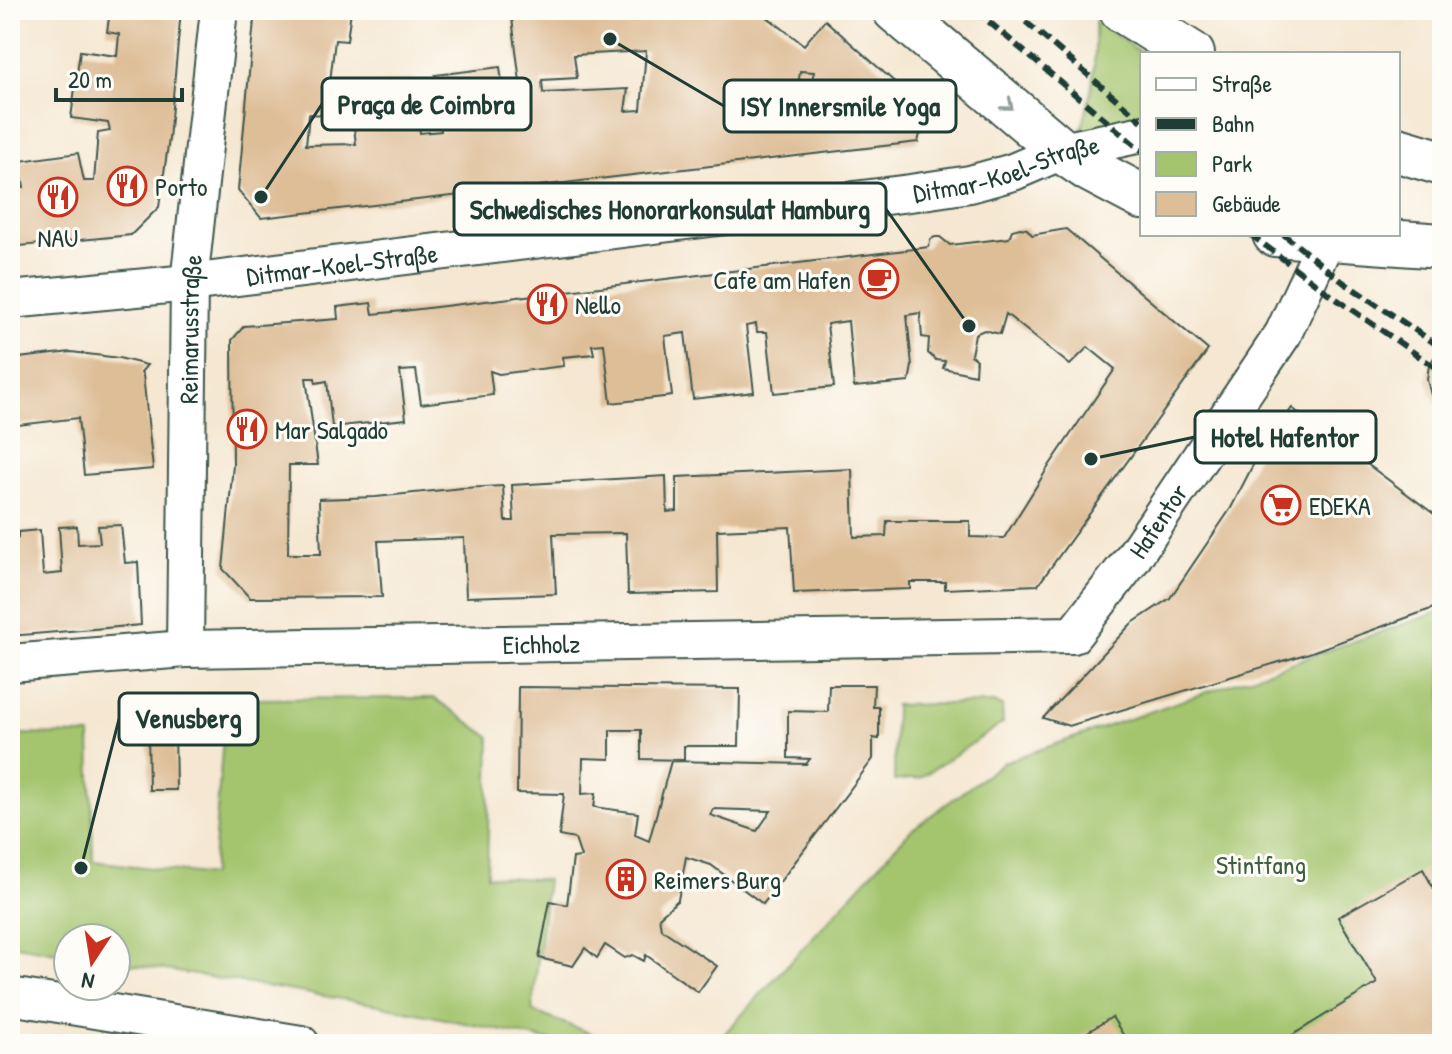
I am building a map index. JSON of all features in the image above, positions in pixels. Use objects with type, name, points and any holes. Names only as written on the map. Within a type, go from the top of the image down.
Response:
[{"type":"main road","points":[[895,10],[1062,151],[1140,196]]},
{"type":"main road","points":[[1122,10],[1189,52]]},
{"type":"main road","points":[[1400,151],[1442,163]]},
{"type":"main road","points":[[1327,236],[1442,246]]},
{"type":"street","name":"Reimarusstraße","points":[[185,649],[189,283],[219,10]]},
{"type":"street","name":"Ditmar-Koel-Straße","points":[[10,300],[189,283],[925,191],[970,184],[1013,172],[1062,151],[1140,134]]},
{"type":"street","name":"Hafentor","points":[[1073,635],[1132,559],[1283,334],[1327,236]]},
{"type":"street","name":"Eichholz","points":[[10,663],[185,649],[1073,635]]},
{"type":"street","points":[[10,996],[301,1044]]},
{"type":"green space","points":[[1095,21],[1140,52],[1140,120],[1080,134],[1093,78]]},
{"type":"green space","name":"Stintfang","points":[[1442,611],[1442,1044],[715,1044],[911,830],[1004,762]]},
{"type":"green space","points":[[434,698],[490,737],[487,876],[547,880],[532,1011],[618,1044],[566,1044],[378,1005],[132,965],[132,922],[52,922],[52,951],[10,944],[10,734],[90,735],[93,861],[212,875],[226,699]]},
{"type":"green space","points":[[994,703],[1002,706],[1003,723],[920,778],[894,781],[895,705]]},
{"type":"building","points":[[110,10],[181,10],[159,207],[131,235],[10,247],[10,188],[24,187],[20,161],[78,153],[84,181],[94,181],[98,133],[110,131],[108,123],[71,118],[80,51],[117,56],[119,34],[107,32]]},
{"type":"building","points":[[255,10],[351,10],[347,41],[335,40],[326,115],[309,114],[306,145],[356,144],[349,87],[414,79],[420,133],[441,131],[435,75],[500,67],[507,124],[525,122],[511,10],[649,13],[649,10],[771,10],[766,16],[804,45],[825,20],[926,110],[918,142],[261,218],[238,190]],"holes":[[[646,51],[641,110],[625,111],[628,89],[543,93],[542,80],[577,78],[574,55]],[[800,71],[814,72],[810,88],[798,87]]]},
{"type":"building","points":[[1027,229],[1032,235],[1066,229],[1208,350],[1038,585],[945,589],[945,582],[910,582],[910,589],[794,593],[790,527],[717,530],[718,592],[628,594],[626,533],[553,534],[556,594],[466,597],[464,538],[378,541],[382,597],[250,598],[223,569],[233,465],[232,340],[244,326],[338,319],[337,307],[371,303],[373,314],[914,249],[928,247],[935,237],[950,245],[1009,238],[1012,230]],"holes":[[[920,313],[922,337],[929,338],[928,353],[936,360],[945,361],[943,368],[975,375],[976,359],[971,355],[975,334],[984,330],[1000,334],[1006,314],[1070,365],[1088,347],[1115,369],[1004,538],[970,537],[970,521],[887,521],[886,536],[854,537],[852,469],[677,477],[677,511],[667,512],[666,476],[512,485],[514,521],[505,521],[503,486],[319,499],[321,554],[288,554],[289,465],[318,465],[306,378],[315,378],[316,383],[327,381],[332,427],[406,419],[400,371],[416,370],[421,404],[493,395],[490,371],[499,374],[564,366],[563,357],[594,354],[592,345],[604,344],[611,403],[672,396],[665,336],[685,333],[693,399],[754,392],[746,326],[756,324],[757,332],[767,332],[774,393],[834,387],[827,324],[848,321],[854,387],[909,382],[912,366],[907,315]]]},
{"type":"building","points":[[1442,346],[1442,412],[1431,395],[1427,380],[1429,365]]},
{"type":"building","points":[[71,352],[147,365],[141,372],[153,469],[84,475],[78,418],[10,426],[10,359]]},
{"type":"building","points":[[1292,408],[1442,520],[1442,605],[1309,653],[1069,726],[1043,718],[1131,624],[1170,598],[1231,508],[1257,457]]},
{"type":"building","points":[[121,525],[125,563],[138,562],[141,625],[10,636],[10,540],[18,538],[18,532],[40,530],[43,575],[62,573],[59,527],[77,526],[78,544],[100,543],[98,526]]},
{"type":"building","points":[[829,685],[874,685],[873,707],[879,707],[879,739],[873,738],[873,759],[763,904],[711,865],[686,857],[678,900],[659,917],[661,929],[717,966],[698,992],[646,955],[644,961],[633,955],[625,958],[605,945],[597,958],[585,948],[573,966],[539,958],[550,901],[567,905],[573,858],[581,857],[575,839],[559,836],[564,794],[517,793],[518,687],[740,689],[739,746],[684,746],[684,760],[641,759],[641,730],[610,730],[610,759],[583,758],[582,794],[596,793],[594,807],[638,813],[635,835],[649,841],[671,761],[806,764],[810,759],[788,758],[788,711],[828,712]],"holes":[[[713,809],[771,811],[757,831],[710,815]]]},
{"type":"building","points":[[175,729],[176,790],[149,790],[148,730]]},
{"type":"building","points":[[1423,869],[1435,891],[1442,887],[1442,1044],[1278,1044],[1377,983],[1338,917]]},
{"type":"building","points":[[1112,1017],[1129,1044],[1068,1044]]},
{"type":"railway","points":[[975,10],[1140,149]]},
{"type":"railway","points":[[1012,10],[1140,119]]},
{"type":"railway","points":[[1253,236],[1332,296],[1442,372]]},
{"type":"railway","points":[[1286,236],[1343,282],[1442,348]]},
{"type":"place","name":"ISY Innersmile Yoga","points":[[610,39]]},
{"type":"place","name":"Porto","points":[[127,186]]},
{"type":"place","name":"NAU","points":[[58,197]]},
{"type":"place","name":"Praça de Coimbra","points":[[261,197]]},
{"type":"place","name":"Cafe am Hafen","points":[[879,279]]},
{"type":"place","name":"Nello","points":[[547,304]]},
{"type":"place","name":"Schwedisches Honorarkonsulat Hamburg","points":[[969,326]]},
{"type":"place","name":"Mar Salgado","points":[[247,429]]},
{"type":"place","name":"Hotel Hafentor","points":[[1091,459]]},
{"type":"place","name":"EDEKA","points":[[1281,505]]},
{"type":"place","name":"Venusberg","points":[[81,868]]},
{"type":"place","name":"Reimers Burg","points":[[626,879]]}]
